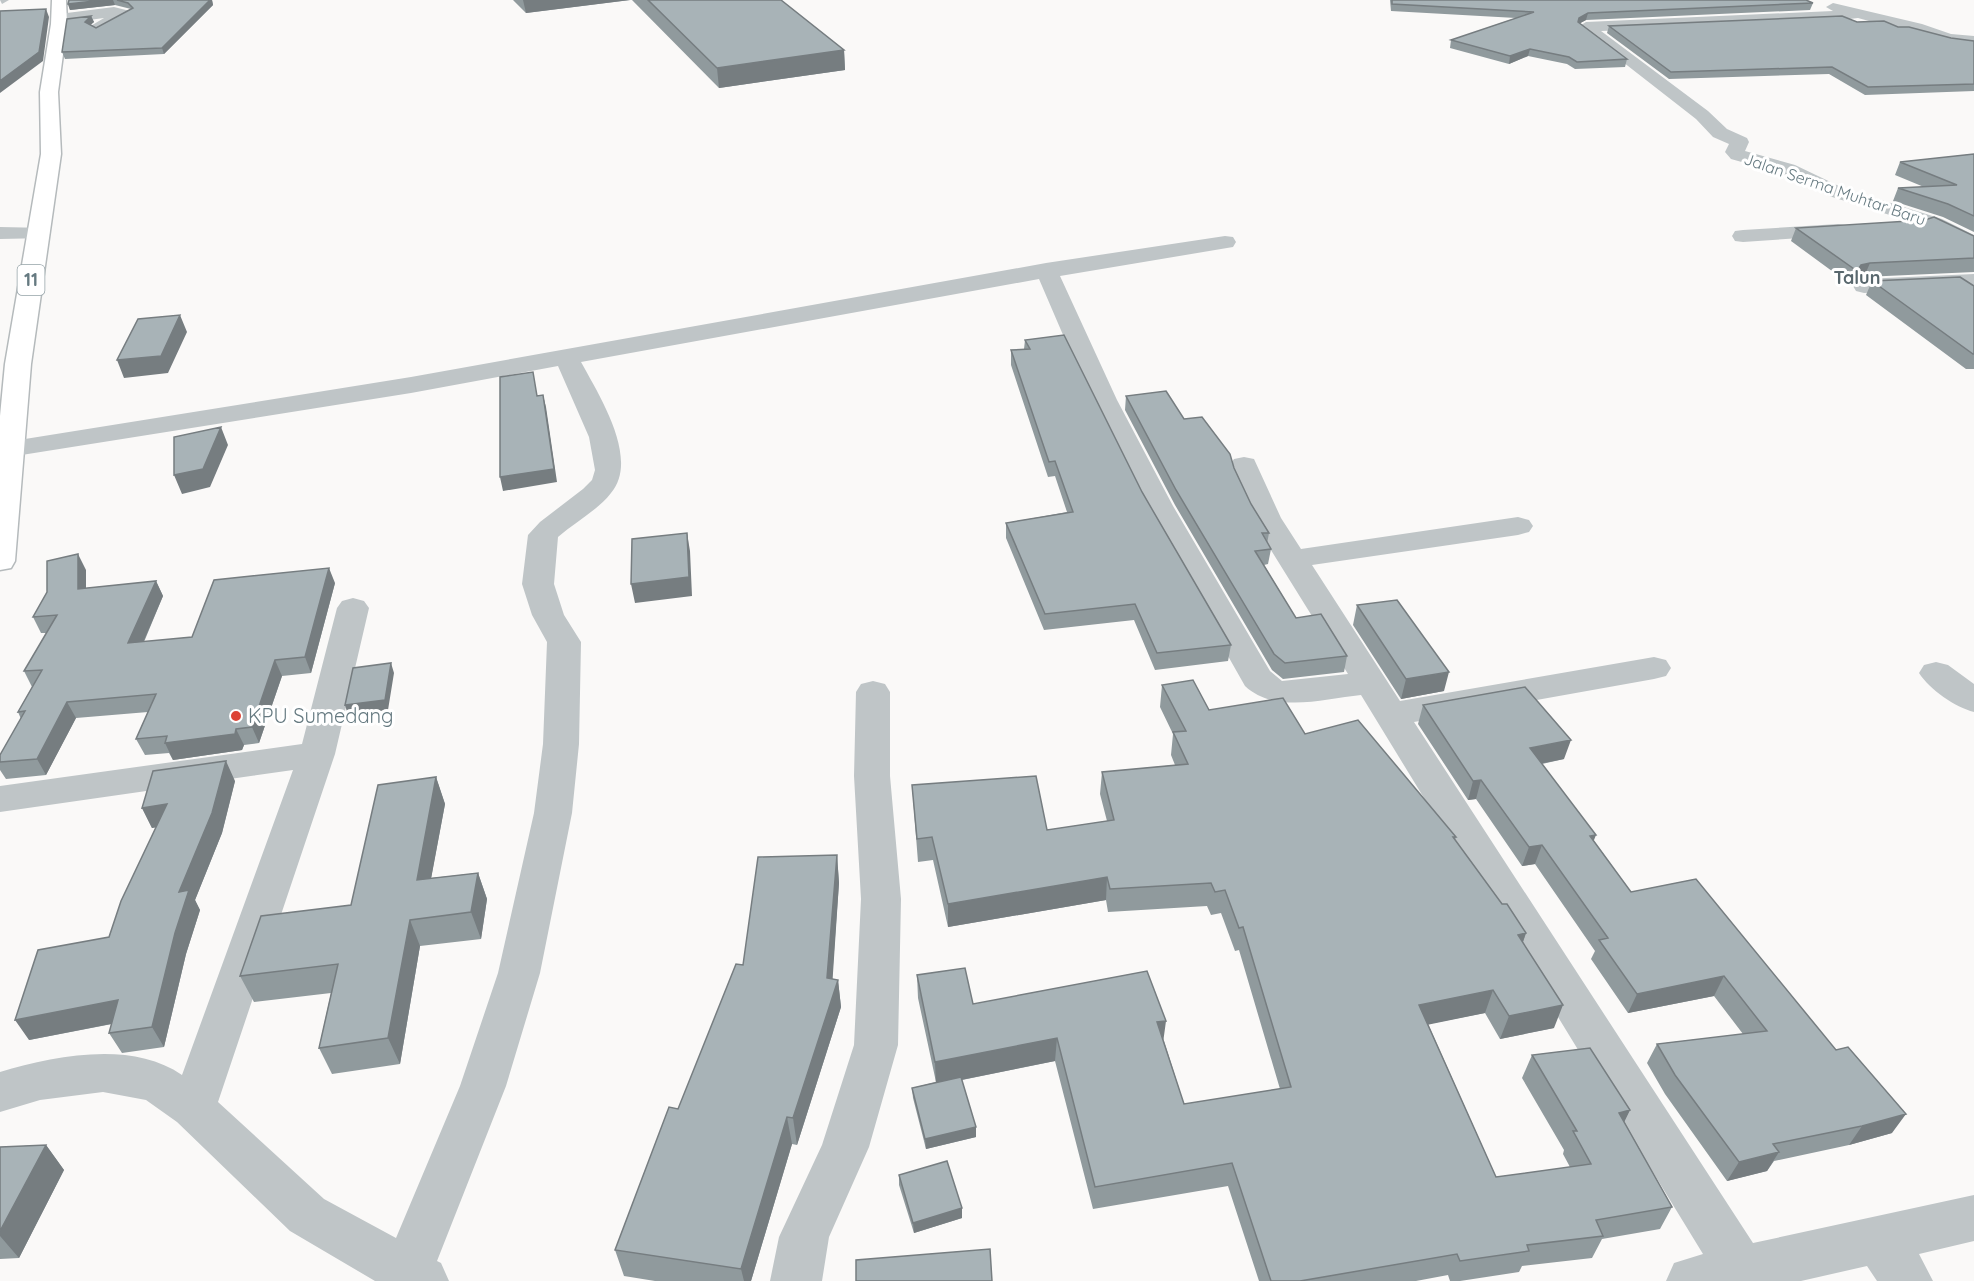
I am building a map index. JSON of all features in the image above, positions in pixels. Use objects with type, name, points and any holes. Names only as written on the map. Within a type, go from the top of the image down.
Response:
[{"type":"highway","name":"11","points":[[0,561],[9,449],[51,154],[49,92],[59,9]]},
{"type":"street","points":[[1820,3],[1854,14],[1917,27],[1949,38],[1974,41]]},
{"type":"street","points":[[59,9],[125,14],[97,27]]},
{"type":"street","name":"Jalan Serma Muhtar Baru","points":[[1854,14],[1586,27],[1702,115],[1719,133],[1737,139],[1740,142],[1735,152],[1738,155],[1788,170],[1836,192],[1935,224],[1974,243]]},
{"type":"street","points":[[1879,227],[1935,224]]},
{"type":"street","points":[[1743,236],[1856,228]]},
{"type":"street","points":[[0,234],[39,233]]},
{"type":"street","points":[[9,449],[411,385],[1046,270],[1225,242]]},
{"type":"street","points":[[1046,270],[1104,400],[1158,506],[1257,678],[1268,688],[1280,692],[1371,683]]},
{"type":"street","points":[[1864,286],[1974,281]]},
{"type":"street","points":[[0,1092],[40,1080],[103,1072],[157,1083],[193,1107],[307,1215],[415,1277],[483,1086],[501,1023],[519,973],[553,813],[561,744],[564,642],[548,615],[538,584],[543,535],[606,480],[609,465],[597,422],[566,356]]},
{"type":"street","points":[[1244,465],[1248,482],[1266,518],[1742,1271]]},
{"type":"street","points":[[1292,559],[1518,526]]},
{"type":"street","points":[[193,1107],[317,754],[353,608]]},
{"type":"street","points":[[1390,715],[1654,668]]},
{"type":"street","points":[[1936,673],[1974,702]]},
{"type":"street","points":[[796,1281],[804,1237],[845,1147],[876,1045],[881,899],[872,776],[873,692]]},
{"type":"street","points":[[0,799],[317,754]]},
{"type":"street","points":[[1692,1281],[1974,1218]]},
{"type":"street","points":[[1878,1239],[1907,1281]]},
{"type":"building","points":[[69,0],[103,0],[68,4]]},
{"type":"building","points":[[117,0],[210,0],[162,48],[62,52],[67,19],[91,16],[85,22],[96,28],[133,8],[128,3]]},
{"type":"building","points":[[648,0],[781,0],[844,50],[717,68]]},
{"type":"building","points":[[1392,0],[1806,0],[1813,3],[1588,13],[1579,18],[1578,22],[1627,59],[1577,62],[1569,57],[1530,49],[1510,56],[1451,40],[1534,12],[1392,4]]},
{"type":"building","points":[[46,9],[39,52],[0,81],[0,11]]},
{"type":"building","points":[[1842,16],[1857,22],[1884,21],[1898,27],[1909,27],[1951,38],[1974,41],[1974,84],[1868,87],[1832,67],[1671,72],[1609,26]]},
{"type":"building","points":[[1974,154],[1974,216],[1948,204],[1898,188],[1957,185],[1900,162]]},
{"type":"building","points":[[1934,217],[1974,236],[1974,258],[1870,263],[1861,265],[1857,271],[1796,228],[1925,220]]},
{"type":"building","points":[[1960,277],[1974,286],[1974,354],[1872,281]]},
{"type":"building","points":[[180,315],[161,356],[117,360],[138,319]]},
{"type":"building","points":[[1064,335],[1142,492],[1231,645],[1157,653],[1135,604],[1045,614],[1006,523],[1073,512],[1055,461],[1049,462],[1011,350],[1030,349],[1025,340]]},
{"type":"building","points":[[533,372],[537,396],[543,395],[554,469],[500,477],[500,377]]},
{"type":"building","points":[[1166,391],[1184,419],[1202,417],[1230,454],[1251,504],[1269,533],[1262,533],[1271,549],[1255,551],[1296,618],[1321,614],[1347,656],[1285,663],[1274,654],[1176,490],[1126,396]]},
{"type":"building","points":[[221,427],[203,469],[174,475],[174,437]]},
{"type":"building","points":[[687,533],[689,577],[631,584],[632,539]]},
{"type":"building","points":[[78,554],[78,589],[156,581],[128,643],[192,637],[214,580],[329,568],[305,657],[275,660],[252,727],[236,729],[235,734],[165,743],[167,736],[136,739],[156,694],[67,702],[37,759],[0,762],[0,755],[25,711],[18,712],[42,670],[24,671],[57,615],[33,617],[47,592],[47,561]]},
{"type":"building","points":[[1397,600],[1449,672],[1406,679],[1357,605]]},
{"type":"building","points":[[391,663],[385,700],[345,705],[353,668]]},
{"type":"building","points":[[1193,680],[1209,710],[1283,698],[1305,734],[1358,720],[1456,837],[1453,837],[1502,904],[1507,904],[1526,933],[1518,935],[1563,1005],[1509,1016],[1493,990],[1419,1005],[1496,1177],[1591,1164],[1573,1131],[1577,1131],[1532,1055],[1590,1048],[1630,1110],[1619,1113],[1672,1207],[1596,1220],[1603,1236],[1527,1245],[1529,1251],[1460,1261],[1457,1254],[1300,1281],[1271,1281],[1232,1163],[1095,1187],[1057,1038],[935,1062],[917,975],[965,968],[973,1004],[1147,971],[1166,1021],[1157,1022],[1184,1104],[1291,1087],[1243,927],[1239,928],[1225,890],[1215,892],[1211,883],[1110,889],[1107,877],[948,904],[932,837],[917,839],[912,785],[1036,776],[1047,830],[1114,820],[1102,772],[1188,764],[1173,732],[1186,731],[1162,685]]},
{"type":"building","points":[[1525,687],[1571,740],[1530,748],[1596,835],[1590,836],[1631,892],[1696,879],[1836,1050],[1848,1047],[1906,1114],[1862,1126],[1773,1144],[1779,1152],[1739,1162],[1675,1075],[1657,1044],[1767,1031],[1724,976],[1637,994],[1599,940],[1608,938],[1542,845],[1529,847],[1481,780],[1473,781],[1423,705]]},
{"type":"building","points":[[226,761],[212,813],[179,892],[189,890],[175,933],[152,1027],[109,1033],[118,1000],[15,1020],[38,950],[109,937],[121,901],[167,804],[142,808],[153,771]]},
{"type":"building","points":[[436,777],[417,880],[478,873],[471,912],[410,920],[388,1038],[319,1048],[338,964],[240,976],[261,916],[351,905],[378,785]]},
{"type":"building","points":[[837,855],[827,978],[838,980],[793,1118],[787,1117],[741,1269],[615,1250],[669,1107],[678,1109],[736,964],[743,965],[758,857]]},
{"type":"building","points":[[961,1077],[976,1127],[925,1139],[912,1088]]},
{"type":"building","points":[[46,1145],[0,1231],[0,1147]]},
{"type":"building","points":[[947,1161],[962,1208],[913,1223],[899,1175]]},
{"type":"building","points":[[990,1249],[992,1281],[856,1281],[856,1260]]},
{"type":"place","name":"KPU Sumedang","points":[[236,716]]},
{"type":"district","name":"Talun","points":[[1857,278]]}]
